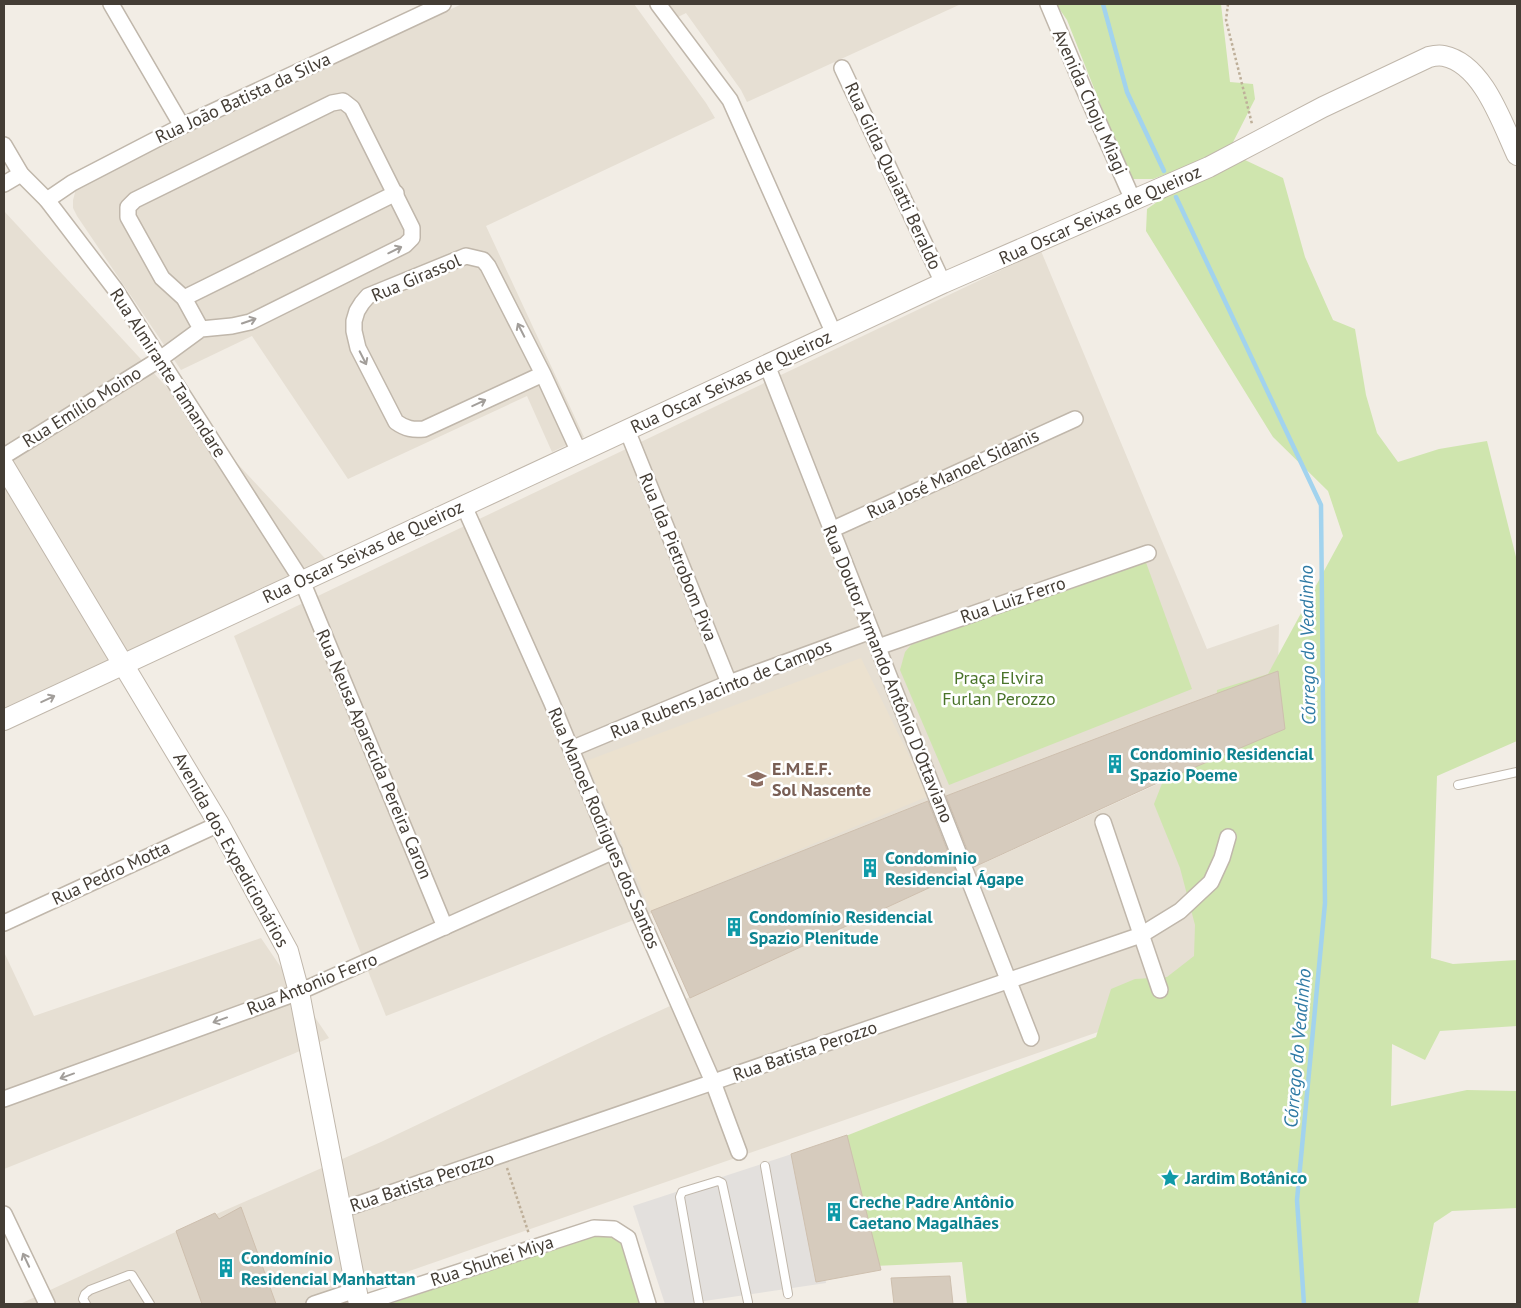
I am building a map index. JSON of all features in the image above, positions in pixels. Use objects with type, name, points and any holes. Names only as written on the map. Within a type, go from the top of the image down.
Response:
[{"type":"street","points":[[111,4],[182,126]]},
{"type":"street","name":"Rua João Batista da Silva","points":[[47,200],[72,183],[182,126],[443,4]]},
{"type":"street","points":[[658,4],[730,100],[834,334]]},
{"type":"street","name":"Avenida Choju Miagi","points":[[1048,4],[1133,200]]},
{"type":"street","name":"Rua Oscar Seixas de Queiroz","points":[[4,720],[834,334],[1227,158],[1323,107],[1429,57],[1443,56],[1459,62],[1473,73],[1491,99],[1517,155]]},
{"type":"street","name":"Rua Gilda Quaiatti Beraldo","points":[[842,68],[943,284]]},
{"type":"street","points":[[343,101],[352,108],[396,193],[412,228],[412,238],[406,245],[250,322],[201,329],[184,298],[162,278],[128,217],[128,207],[144,195],[332,103],[343,101]]},
{"type":"street","name":"Rua Almirante Tamandare","points":[[4,145],[21,174],[47,200],[115,289],[302,581]]},
{"type":"street","points":[[4,184],[21,174]]},
{"type":"street","points":[[184,298],[396,193]]},
{"type":"street","name":"Rua Girassol","points":[[543,374],[424,429],[414,430],[404,427],[396,422],[358,348],[354,331],[357,311],[368,296],[466,256],[483,260],[488,266],[543,374],[579,452]]},
{"type":"street","name":"Rua Emílio Moino","points":[[4,456],[160,359],[201,329]]},
{"type":"street","name":"Rua Doutor Armando Antônio D'Ottaviano","points":[[767,365],[1030,1038]]},
{"type":"street","name":"Rua José Manoel Sidanis","points":[[831,530],[1074,419]]},
{"type":"street","name":"Rua Ida Pietrobom Piva","points":[[627,430],[729,684]]},
{"type":"street","name":"Avenida dos Expedicionários","points":[[4,466],[219,824],[288,951],[299,992],[359,1300]]},
{"type":"street","name":"Rua Manoel Rodrigues dos Santos","points":[[464,506],[571,749],[638,911],[713,1082],[739,1152]]},
{"type":"street","name":"Rua Luiz Ferro","points":[[878,648],[1148,553]]},
{"type":"street","name":"Rua Neusa Aparecida Pereira Caron","points":[[302,581],[446,927]]},
{"type":"street","name":"Rua Rubens Jacinto de Campos","points":[[571,749],[729,684],[871,631]]},
{"type":"street","points":[[1103,822],[1160,990]]},
{"type":"street","name":"Rua Pedro Motta","points":[[4,923],[219,824]]},
{"type":"street","name":"Rua Batista Perozzo","points":[[341,1210],[1141,935],[1180,910],[1211,882],[1222,858],[1228,837]]},
{"type":"street","name":"Rua Antonio Ferro","points":[[4,1099],[299,992],[614,851]]},
{"type":"street","points":[[4,1214],[46,1304]]},
{"type":"street","name":"Rua Shuhei Miya","points":[[314,1304],[359,1300],[534,1248],[594,1228],[614,1229],[628,1238],[648,1304]]},
{"type":"lane","points":[[1458,785],[1517,772]]},
{"type":"lane","points":[[765,1166],[788,1294]]},
{"type":"lane","points":[[699,1304],[680,1194],[718,1181],[722,1184],[748,1302]]},
{"type":"lane","points":[[86,1304],[83,1299],[84,1294],[90,1290],[132,1275],[150,1304]]},
{"type":"path","points":[[1228,4],[1226,20],[1257,141]]},
{"type":"path","points":[[502,1155],[534,1248]]},
{"type":"shaded area","points":[[462,4],[634,4],[715,118],[486,226],[584,437],[552,452],[527,396],[348,479],[252,336],[181,370],[77,216],[73,208],[73,200],[76,189],[90,178]]},
{"type":"shaded area","points":[[663,4],[961,4],[747,102],[741,90],[686,13],[674,19]]},
{"type":"shaded area","points":[[4,211],[333,567],[4,719]]},
{"type":"shaded area","points":[[1041,251],[1207,649],[1279,624],[1278,671],[946,796],[928,801],[652,913],[386,1016],[234,636]]},
{"type":"shaded area","name":"E.M.E.F. Sol Nascente","points":[[861,658],[929,796],[651,911],[586,761]]},
{"type":"shaded area","points":[[1186,771],[1340,948],[349,1292],[351,1304],[20,1304],[171,1234],[381,1142],[602,1037]]},
{"type":"shaded area","points":[[261,938],[329,1038],[4,1169],[4,952],[34,1016]]},
{"type":"shaded area","points":[[798,1152],[826,1283],[684,1304],[665,1304],[633,1206]]},
{"type":"green space","points":[[1056,4],[1221,4],[1230,82],[1253,84],[1255,99],[1228,152],[1283,178],[1305,257],[1333,320],[1355,329],[1366,395],[1377,433],[1398,462],[1439,449],[1487,441],[1517,561],[1517,741],[1437,776],[1431,958],[1453,964],[1517,960],[1517,1026],[1440,1031],[1425,1060],[1392,1044],[1391,1106],[1467,1090],[1517,1091],[1517,1208],[1452,1211],[1434,1223],[1418,1304],[967,1304],[962,1262],[853,1267],[813,1149],[1096,1037],[1111,989],[1135,979],[1167,977],[1194,956],[1195,925],[1180,868],[1154,804],[1172,758],[1215,724],[1217,690],[1268,674],[1343,536],[1328,491],[1273,437],[1146,231],[1147,209],[1181,185],[1187,166],[1153,179],[1130,179],[1067,20]]},
{"type":"green space","name":"Praça Elvira Furlan Perozzo","points":[[1144,557],[1192,689],[949,785],[900,670],[905,652],[911,645]]},
{"type":"green space","points":[[611,1234],[626,1242],[640,1304],[390,1304],[593,1235]]},
{"type":"building","name":"Condominio Residencial Spazio Poeme","points":[[1278,671],[1285,729],[1153,785],[974,867],[946,796]]},
{"type":"building","points":[[928,801],[957,875],[690,998],[651,911]]},
{"type":"building","name":"Creche Padre Antônio Caetano Magalhães","points":[[847,1135],[881,1270],[816,1282],[791,1154]]},
{"type":"building","name":"Condomínio Residencial Manhattan","points":[[241,1207],[276,1304],[202,1304],[176,1231],[215,1213],[219,1219]]},
{"type":"building","points":[[950,1276],[953,1304],[894,1304],[891,1278]]},
{"type":"waterway","name":"Córrego do Veadinho","points":[[1103,4],[1127,92],[1164,171]]},
{"type":"waterway","name":"Córrego do Veadinho","points":[[1176,197],[1321,505],[1325,903],[1297,1200],[1304,1304]]},
{"type":"place","name":"Condominio Residencial Spazio Poeme","points":[[1115,764]]},
{"type":"place","name":"E.M.E.F. Sol Nascente","points":[[757,779]]},
{"type":"place","name":"Condominio Residencial Ágape","points":[[870,868]]},
{"type":"place","name":"Condomínio Residencial Spazio Plenitude","points":[[734,927]]},
{"type":"place","name":"Jardim Botânico","points":[[1170,1178]]},
{"type":"place","name":"Creche Padre Antônio Caetano Magalhães","points":[[834,1212]]},
{"type":"place","name":"Condomínio Residencial Manhattan","points":[[226,1268]]}]
